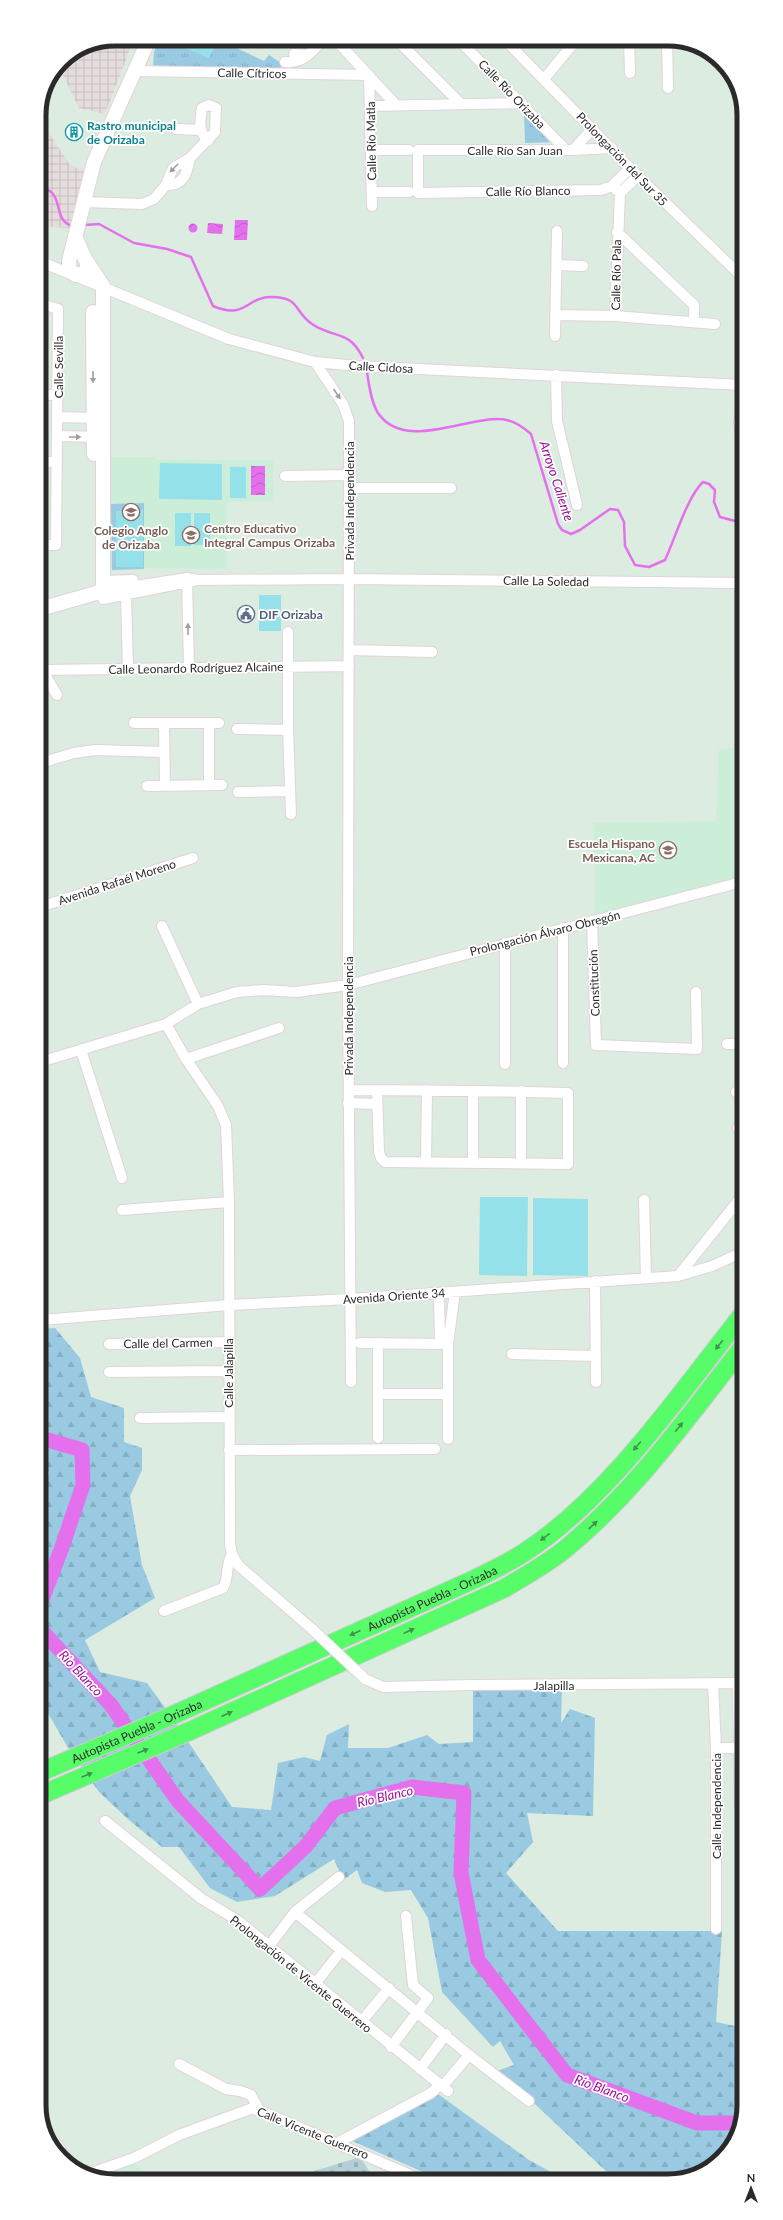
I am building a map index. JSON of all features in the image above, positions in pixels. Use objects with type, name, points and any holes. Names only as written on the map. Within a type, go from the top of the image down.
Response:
[{"type":"highway","name":"Autopista Puebla - Orizaba","points":[[46,1770],[171,1716],[477,1578],[524,1553],[566,1521],[598,1490],[666,1410],[737,1321]]},
{"type":"highway","name":"Autopista Puebla - Orizaba","points":[[46,1793],[192,1730],[503,1589],[563,1551],[594,1525],[621,1497],[658,1454],[737,1355]]},
{"type":"highway","points":[[46,1796],[62,1786]]},
{"type":"street","points":[[86,261],[85,272],[75,275],[69,268],[69,261],[83,202],[96,156],[146,46]]},
{"type":"street","points":[[285,62],[299,62],[317,46]]},
{"type":"street","points":[[342,46],[396,105]]},
{"type":"street","points":[[403,46],[461,104]]},
{"type":"street","name":"Calle Río Orizaba","points":[[465,46],[570,150]]},
{"type":"street","name":"Prolongación del Sur 35","points":[[511,46],[593,128],[630,168],[737,272]]},
{"type":"street","points":[[542,77],[564,46]]},
{"type":"street","points":[[542,77],[571,46]]},
{"type":"street","points":[[629,46],[630,73]]},
{"type":"street","points":[[667,46],[668,88]]},
{"type":"street","points":[[294,54],[308,55]]},
{"type":"street","name":"Calle Cítricos","points":[[135,71],[369,75]]},
{"type":"street","name":"Calle Río Matla","points":[[369,75],[372,206]]},
{"type":"street","points":[[370,106],[522,103]]},
{"type":"street","points":[[83,202],[148,203],[154,199],[166,185],[173,168],[190,158],[208,141],[215,132],[216,117],[201,117],[200,130],[202,135],[208,141]]},
{"type":"street","points":[[570,150],[593,128]]},
{"type":"street","points":[[176,129],[200,130]]},
{"type":"street","name":"Calle Río San Juan","points":[[371,150],[570,150],[612,148]]},
{"type":"street","points":[[413,193],[414,150]]},
{"type":"street","points":[[166,185],[176,183],[185,177],[190,158]]},
{"type":"street","points":[[616,190],[630,168]]},
{"type":"street","points":[[616,190],[638,176]]},
{"type":"street","name":"Calle Río Blanco","points":[[372,192],[413,193],[616,190]]},
{"type":"street","name":"Calle Río Pala","points":[[616,190],[617,232],[615,316],[715,324]]},
{"type":"street","points":[[555,336],[557,231]]},
{"type":"street","points":[[617,232],[694,305],[694,322]]},
{"type":"street","points":[[75,236],[98,284],[98,591]]},
{"type":"street","points":[[69,261],[76,255],[86,261]]},
{"type":"street","name":"Calle Cidosa","points":[[46,264],[98,284],[229,340],[315,362],[358,366],[737,385]]},
{"type":"street","points":[[556,265],[583,266]]},
{"type":"street","name":"Calle Sevilla","points":[[46,306],[58,310],[56,544],[46,545]]},
{"type":"street","points":[[556,315],[615,316]]},
{"type":"street","name":"Privada Independencia","points":[[315,362],[348,413],[350,475],[348,1103],[351,1382]]},
{"type":"street","points":[[556,375],[557,421],[577,505]]},
{"type":"street","points":[[46,394],[58,395]]},
{"type":"street","points":[[57,417],[98,418]]},
{"type":"street","points":[[57,436],[98,437]]},
{"type":"street","points":[[46,462],[57,462]]},
{"type":"street","points":[[284,476],[350,475]]},
{"type":"street","points":[[350,488],[451,488]]},
{"type":"street","name":"Calle La Soledad","points":[[187,580],[349,579],[737,583]]},
{"type":"street","points":[[46,607],[74,600],[98,591],[165,580],[187,580]]},
{"type":"street","points":[[46,614],[98,591],[126,594],[187,580]]},
{"type":"street","points":[[187,580],[189,668]]},
{"type":"street","points":[[126,594],[128,669]]},
{"type":"street","points":[[288,632],[288,730],[291,814]]},
{"type":"street","points":[[349,650],[432,652]]},
{"type":"street","name":"Calle Leonardo Rodríguez Alcaine","points":[[46,668],[128,669],[349,666]]},
{"type":"street","points":[[46,677],[57,696]]},
{"type":"street","points":[[134,723],[214,723],[209,784]]},
{"type":"street","points":[[164,723],[165,786]]},
{"type":"street","points":[[237,730],[288,730]]},
{"type":"street","points":[[46,761],[83,751],[95,750],[164,752]]},
{"type":"street","points":[[147,786],[222,785]]},
{"type":"street","points":[[238,792],[290,791]]},
{"type":"street","name":"Avenida Rafaél Moreno","points":[[46,905],[193,858]]},
{"type":"street","name":"Prolongación Álvaro Obregón","points":[[46,1060],[166,1024],[198,1004],[248,990],[296,992],[348,985],[737,883]]},
{"type":"street","name":"Constitución","points":[[592,921],[596,1045],[697,1049],[696,992]]},
{"type":"street","points":[[162,926],[198,1004]]},
{"type":"street","points":[[563,928],[563,1063]]},
{"type":"street","points":[[505,943],[505,1064]]},
{"type":"street","name":"Calle Jalapilla","points":[[166,1024],[186,1059],[224,1117],[227,1138],[229,1202],[228,1417],[230,1544],[232,1554]]},
{"type":"street","points":[[186,1059],[279,1028]]},
{"type":"street","points":[[727,1044],[737,1044]]},
{"type":"street","points":[[81,1050],[122,1178]]},
{"type":"street","points":[[349,1090],[377,1090],[427,1090],[521,1091],[568,1093],[568,1164],[385,1162],[381,1158],[377,1090]]},
{"type":"street","points":[[426,1162],[427,1090]]},
{"type":"street","points":[[473,1091],[474,1162]]},
{"type":"street","points":[[521,1091],[521,1163]]},
{"type":"street","points":[[348,1103],[377,1104]]},
{"type":"street","points":[[644,1200],[646,1278]]},
{"type":"street","points":[[122,1210],[229,1202]]},
{"type":"street","points":[[678,1276],[737,1202]]},
{"type":"street","name":"Avenida Oriente 34","points":[[46,1320],[229,1305],[350,1300],[678,1276],[712,1266],[737,1255]]},
{"type":"street","points":[[595,1281],[596,1382]]},
{"type":"street","points":[[444,1344],[455,1292]]},
{"type":"street","points":[[439,1293],[448,1394],[448,1439]]},
{"type":"street","name":"Calle del Carmen","points":[[109,1344],[228,1342]]},
{"type":"street","points":[[360,1343],[444,1344]]},
{"type":"street","points":[[378,1343],[378,1438]]},
{"type":"street","points":[[512,1354],[595,1356]]},
{"type":"street","points":[[109,1372],[228,1371]]},
{"type":"street","points":[[378,1394],[448,1394]]},
{"type":"street","points":[[140,1418],[228,1417]]},
{"type":"street","points":[[229,1450],[435,1449]]},
{"type":"street","points":[[164,1610],[222,1588],[226,1584],[227,1563],[232,1554]]},
{"type":"street","name":"Jalapilla","points":[[232,1554],[238,1565],[312,1629],[366,1679],[383,1687],[473,1684],[737,1683]]},
{"type":"street","name":"Calle Independencia","points":[[713,1683],[716,1748],[716,1929]]},
{"type":"street","points":[[716,1748],[737,1748]]},
{"type":"street","name":"Prolongación de Vicente Guerrero","points":[[105,1821],[202,1899],[237,1920],[391,2047],[420,2069],[440,2089]]},
{"type":"street","points":[[269,1946],[295,1912],[339,1877]]},
{"type":"street","points":[[295,1912],[341,1951],[446,2034],[469,2055],[529,2101]]},
{"type":"street","points":[[391,2047],[428,1998],[413,1985],[406,1916]]},
{"type":"street","points":[[315,1984],[341,1951]]},
{"type":"street","points":[[362,2022],[389,1988]]},
{"type":"street","points":[[420,2069],[446,2034]]},
{"type":"street","points":[[339,2142],[440,2089],[469,2055]]},
{"type":"street","points":[[179,2064],[226,2089],[252,2095],[259,2110]]},
{"type":"street","name":"Calle Vicente Guerrero","points":[[96,2171],[134,2158],[179,2135],[250,2109],[259,2110],[339,2142],[409,2174]]},
{"type":"shaded area","points":[[131,46],[105,114],[79,108],[62,72],[66,66],[89,51],[102,47]]},
{"type":"shaded area","points":[[181,46],[215,46],[209,58]]},
{"type":"shaded area","points":[[46,129],[70,165],[84,171],[69,228],[46,226]]},
{"type":"shaded area","name":"Centro Educativo Integral Campus Orizaba","points":[[107,457],[155,457],[155,460],[273,460],[273,501],[227,502],[227,569],[107,568]]},
{"type":"shaded area","points":[[160,463],[222,464],[222,500],[159,499]]},
{"type":"shaded area","points":[[230,467],[246,467],[246,498],[230,498]]},
{"type":"shaded area","points":[[143,510],[143,567],[116,567],[116,511]]},
{"type":"shaded area","points":[[175,513],[191,513],[191,546],[175,546]]},
{"type":"shaded area","points":[[194,513],[210,513],[210,545],[194,545]]},
{"type":"shaded area","points":[[259,595],[281,595],[281,631],[259,631]]},
{"type":"shaded area","name":"Escuela Hispano Mexicana, AC","points":[[737,748],[737,879],[595,916],[594,823],[716,821],[719,749]]},
{"type":"shaded area","points":[[480,1197],[528,1197],[527,1276],[479,1275]]},
{"type":"shaded area","points":[[533,1198],[588,1199],[588,1276],[533,1275]]},
{"type":"shaded area","points":[[134,2164],[149,2174],[111,2174],[109,2174]]},
{"type":"green space","points":[[157,46],[233,46],[264,61],[269,55],[281,63],[281,69],[153,68],[154,52]]},
{"type":"green space","points":[[524,112],[555,142],[525,143]]},
{"type":"green space","points":[[144,503],[144,569],[112,570],[111,504]]},
{"type":"green space","points":[[55,1328],[80,1358],[91,1397],[124,1408],[124,1442],[142,1448],[142,1470],[130,1496],[142,1565],[155,1598],[85,1640],[100,1672],[147,1683],[232,1807],[271,1810],[278,1763],[304,1757],[320,1761],[327,1735],[349,1724],[348,1748],[388,1748],[427,1735],[439,1744],[473,1742],[473,1687],[562,1687],[561,1723],[570,1709],[595,1718],[593,1816],[527,1813],[533,1842],[506,1873],[558,1931],[722,1931],[716,2022],[737,2026],[737,2105],[736,2118],[733,2127],[728,2139],[717,2154],[698,2167],[686,2172],[668,2174],[603,2174],[607,2172],[518,2088],[497,2071],[514,2065],[500,2041],[493,2047],[442,1992],[428,1918],[411,1890],[385,1892],[362,1883],[357,1870],[343,1880],[334,1859],[275,1896],[237,1902],[210,1888],[179,1847],[162,1847],[129,1820],[99,1792],[67,1746],[46,1710],[46,1485],[49,1472],[46,1472],[46,1329]]},
{"type":"green space","points":[[438,2094],[529,2160],[555,2174],[428,2174],[350,2140]]},
{"type":"green space","points":[[360,2157],[371,2174],[305,2174]]},
{"type":"water","points":[[235,220],[248,220],[247,240],[234,240]]},
{"type":"water","points":[[208,223],[223,224],[222,234],[207,233]]},
{"type":"water","points":[[191,224],[195,224],[197,228],[195,232],[191,232],[189,230],[189,226]]},
{"type":"water","points":[[251,466],[265,466],[265,495],[251,495]]},
{"type":"waterway","name":"Arroyo Caliente","points":[[46,189],[53,194],[63,220],[72,226]]},
{"type":"waterway","name":"Arroyo Caliente","points":[[84,225],[99,224],[134,243],[167,249],[191,257],[213,306],[224,310],[232,310],[245,307],[256,300],[263,298],[271,297],[287,299],[292,302],[312,324],[327,332],[347,338],[358,349],[363,358]]},
{"type":"waterway","name":"Arroyo Caliente","points":[[367,372],[372,399],[378,413],[389,424],[403,430],[435,430],[485,420],[499,419],[504,419],[524,428],[531,434],[558,524],[562,530],[571,534],[580,530],[610,509],[618,510],[624,522],[625,546],[635,565],[649,567],[665,560],[687,508],[697,489],[703,482],[709,484],[715,490],[714,502],[720,517],[735,521],[737,519]]},
{"type":"waterway","name":"Río Blanco","points":[[46,1439],[82,1450],[83,1485],[46,1589]]},
{"type":"waterway","name":"Río Blanco","points":[[46,1635],[111,1705],[178,1801],[260,1889],[306,1846],[335,1808],[412,1787],[464,1793],[461,1873],[478,1960],[567,2075],[697,2123],[734,2123]]},
{"type":"place","name":"Rastro municipal de Orizaba","points":[[74,132]]},
{"type":"place","name":"Colegio Anglo de Orizaba","points":[[131,512]]},
{"type":"place","name":"Centro Educativo Integral Campus Orizaba","points":[[191,535]]},
{"type":"place","name":"DIF Orizaba","points":[[246,614]]},
{"type":"place","name":"Escuela Hispano Mexicana, AC","points":[[668,850]]}]
